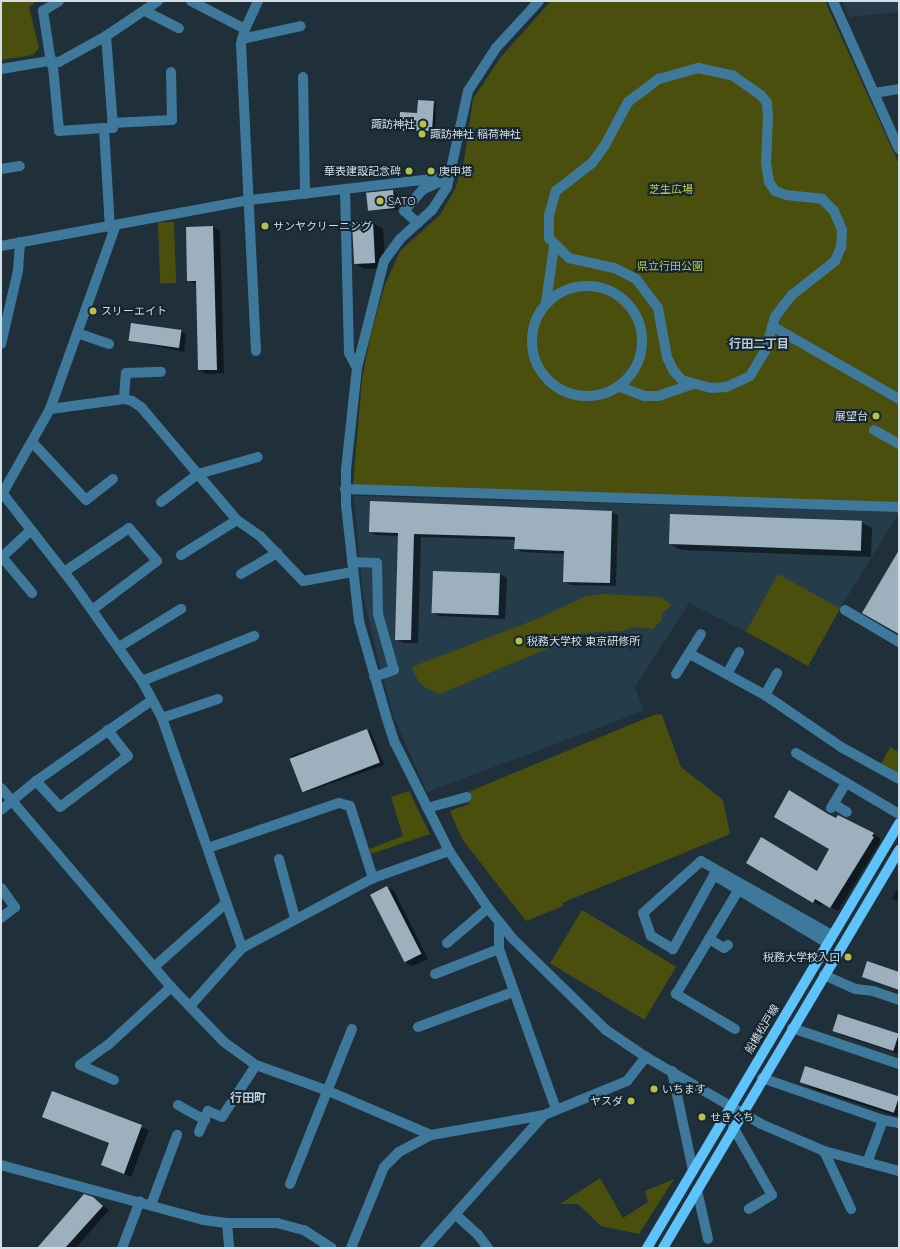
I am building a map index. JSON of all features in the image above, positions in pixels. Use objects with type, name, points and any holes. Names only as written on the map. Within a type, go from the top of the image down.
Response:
[{"type":"main road","name":"船橋松戸線","points":[[647,1248],[899,823]]},
{"type":"main road","points":[[663,1248],[762,1078],[899,850]]},
{"type":"street","points":[[59,1],[43,11],[50,56],[49,61],[53,67],[59,131],[172,120],[170,72]]},
{"type":"street","points":[[1,69],[49,61],[59,62],[106,36],[158,1]]},
{"type":"street","points":[[191,1],[245,28]]},
{"type":"street","points":[[256,351],[242,39],[245,28],[258,1]]},
{"type":"street","points":[[539,1],[496,48],[468,91],[450,177],[438,203],[391,250],[384,261],[357,368],[345,489],[352,567],[359,621],[374,677],[395,743],[449,851],[499,923],[600,1025],[646,1057],[742,1113],[824,1151],[899,1171]]},
{"type":"street","points":[[832,1],[899,149]]},
{"type":"street","points":[[144,11],[179,28]]},
{"type":"street","points":[[242,39],[301,26]]},
{"type":"street","points":[[106,36],[112,227],[50,409],[33,444],[2,495],[32,530],[119,647],[142,681],[162,718],[242,948]]},
{"type":"street","points":[[705,68],[732,75],[761,95],[767,103],[766,163],[769,182],[775,191],[797,198],[808,196],[822,199],[834,210],[842,230],[841,247],[835,261],[792,295],[775,317],[772,326],[765,351],[750,376],[726,387],[711,388],[692,384],[682,380],[673,370],[667,357],[658,308],[636,278],[614,268],[569,258],[554,246],[549,238],[549,215],[556,191],[592,162],[605,145],[628,102],[659,79],[678,72],[705,68]]},
{"type":"street","points":[[303,77],[305,194]]},
{"type":"street","points":[[874,93],[899,89]]},
{"type":"street","points":[[1,169],[20,166]]},
{"type":"street","points":[[1,246],[112,227],[250,200],[450,177]]},
{"type":"street","points":[[418,223],[404,211],[422,190],[450,177]]},
{"type":"street","points":[[345,190],[349,353],[357,368]]},
{"type":"street","points":[[1,344],[18,271],[20,242]]},
{"type":"street","points":[[546,303],[554,246]]},
{"type":"street","points":[[585,285],[607,289],[625,300],[638,317],[643,339],[639,360],[628,379],[618,386],[610,392],[589,396],[568,392],[549,382],[536,365],[531,343],[533,321],[546,303],[565,289],[585,285]]},
{"type":"street","points":[[772,326],[899,399]]},
{"type":"street","points":[[77,333],[110,344]]},
{"type":"street","points":[[124,399],[126,372],[161,372]]},
{"type":"street","points":[[618,386],[644,396],[658,396],[692,384]]},
{"type":"street","points":[[50,409],[124,399],[141,407],[236,520],[260,536],[303,581],[352,567],[377,563],[378,614],[394,670],[374,677]]},
{"type":"street","points":[[874,430],[899,444]]},
{"type":"street","points":[[33,444],[86,500],[113,479]]},
{"type":"street","points":[[161,502],[198,474],[258,457]]},
{"type":"street","points":[[345,489],[899,508]]},
{"type":"street","points":[[181,555],[236,520]]},
{"type":"street","points":[[64,572],[130,528],[157,561],[92,610]]},
{"type":"street","points":[[32,530],[2,557],[32,593]]},
{"type":"street","points":[[241,574],[277,553]]},
{"type":"street","points":[[119,647],[181,609]]},
{"type":"street","points":[[846,610],[899,642]]},
{"type":"street","points":[[676,674],[690,654],[701,634]]},
{"type":"street","points":[[142,681],[254,636]]},
{"type":"street","points":[[727,674],[739,652]]},
{"type":"street","points":[[690,654],[765,695],[841,747],[899,779]]},
{"type":"street","points":[[765,695],[777,673]]},
{"type":"street","points":[[162,718],[218,699]]},
{"type":"street","points":[[1,810],[36,781],[152,700]]},
{"type":"street","points":[[36,781],[60,807],[128,756],[108,730]]},
{"type":"street","points":[[796,753],[899,814]]},
{"type":"street","points":[[846,783],[833,806],[848,812]]},
{"type":"street","points":[[1,788],[171,987],[224,1042],[256,1064],[326,1090],[431,1135]]},
{"type":"street","points":[[427,808],[467,797]]},
{"type":"street","points":[[208,848],[339,803],[350,806],[373,878]]},
{"type":"street","points":[[190,1006],[242,948],[295,918],[373,878],[449,851]]},
{"type":"street","points":[[279,859],[295,918]]},
{"type":"street","points":[[701,861],[830,939],[714,875],[673,949],[651,936],[643,913],[701,861]]},
{"type":"street","points":[[1,888],[15,907],[1,918]]},
{"type":"street","points":[[735,1029],[676,994],[739,889]]},
{"type":"street","points":[[154,967],[226,903]]},
{"type":"street","points":[[447,943],[488,908]]},
{"type":"street","points":[[499,923],[499,949],[556,1110]]},
{"type":"street","points":[[709,939],[724,948],[728,945]]},
{"type":"street","points":[[435,974],[499,949]]},
{"type":"street","points":[[824,975],[856,989],[873,991],[899,1000]]},
{"type":"street","points":[[114,1080],[80,1064],[108,1045],[171,987]]},
{"type":"street","points":[[418,1027],[513,992]]},
{"type":"street","points":[[792,1028],[899,1064]]},
{"type":"street","points":[[290,1184],[326,1090],[352,1029]]},
{"type":"street","points":[[351,1248],[384,1167],[400,1152],[431,1135],[544,1115],[627,1081],[646,1057]]},
{"type":"street","points":[[199,1132],[208,1112],[222,1117],[256,1064]]},
{"type":"street","points":[[672,1071],[693,1171]]},
{"type":"street","points":[[762,1078],[883,1120],[899,1123]]},
{"type":"street","points":[[178,1105],[205,1120]]},
{"type":"street","points":[[425,1248],[544,1115]]},
{"type":"street","points":[[867,1163],[883,1120]]},
{"type":"street","points":[[734,1127],[772,1195],[749,1210]]},
{"type":"street","points":[[151,1205],[177,1135]]},
{"type":"street","points":[[824,1151],[851,1209]]},
{"type":"street","points":[[1,1165],[140,1201],[203,1220],[227,1224],[277,1223],[304,1230],[332,1248]]},
{"type":"street","points":[[697,1190],[708,1239]]},
{"type":"street","points":[[122,1248],[140,1201]]},
{"type":"street","points":[[456,1215],[478,1235],[488,1248]]},
{"type":"street","points":[[227,1224],[229,1248]]},
{"type":"shaded area","points":[[842,1],[899,1],[899,12],[849,17]]},
{"type":"shaded area","name":"税務大学校 東京研修所","points":[[354,496],[899,512],[807,663],[689,603],[635,687],[643,711],[427,792],[393,715],[376,651],[363,595]]},
{"type":"green space","points":[[1,1],[37,1],[29,7],[39,48],[33,55],[1,60]]},
{"type":"green space","name":"県立行田公園","points":[[551,1],[825,1],[899,164],[899,503],[353,485],[362,379],[371,333],[385,285],[400,251],[440,215],[455,189],[464,160],[473,99],[500,58]]},
{"type":"green space","points":[[174,222],[176,283],[160,284],[158,223]]},
{"type":"green space","points":[[778,574],[840,608],[808,666],[746,632]]},
{"type":"green space","points":[[604,594],[661,597],[672,605],[662,614],[662,620],[653,629],[635,627],[621,631],[584,633],[440,694],[426,688],[418,681],[412,667],[537,619],[586,596]]},
{"type":"green space","points":[[656,714],[662,715],[681,767],[723,800],[730,834],[562,903],[563,906],[526,921],[462,839],[450,811],[469,804],[466,793]]},
{"type":"green space","points":[[890,747],[899,752],[899,774],[881,764]]},
{"type":"green space","points":[[409,791],[430,834],[371,854],[369,849],[403,836],[391,797]]},
{"type":"green space","points":[[582,910],[676,967],[644,1020],[550,963]]},
{"type":"green space","points":[[600,1178],[623,1218],[648,1202],[645,1191],[674,1179],[639,1234],[601,1226],[578,1204],[560,1204]]},
{"type":"building","points":[[418,100],[434,101],[432,131],[399,131],[400,112],[417,113]]},
{"type":"building","points":[[393,190],[395,208],[368,211],[366,193]]},
{"type":"building","points":[[373,222],[375,263],[354,264],[352,223]]},
{"type":"building","points":[[213,226],[217,370],[198,370],[196,281],[187,281],[186,227]]},
{"type":"building","points":[[131,323],[182,330],[179,348],[128,341]]},
{"type":"building","points":[[370,501],[612,511],[610,583],[563,582],[564,551],[514,549],[515,537],[414,534],[411,640],[395,640],[398,533],[369,532]]},
{"type":"building","points":[[670,514],[862,521],[861,551],[669,544]]},
{"type":"building","points":[[899,550],[899,634],[862,613]]},
{"type":"building","points":[[433,571],[500,573],[498,615],[432,613]]},
{"type":"building","points":[[367,729],[380,763],[302,792],[290,759]]},
{"type":"building","points":[[789,790],[828,814],[836,818],[838,815],[874,833],[872,836],[874,837],[830,908],[815,899],[813,903],[746,863],[761,837],[817,871],[829,849],[774,817]]},
{"type":"building","points":[[387,886],[422,954],[405,962],[370,895]]},
{"type":"building","points":[[867,961],[899,972],[899,990],[862,977]]},
{"type":"building","points":[[838,1014],[899,1034],[893,1051],[832,1031]]},
{"type":"building","points":[[805,1066],[899,1097],[894,1113],[800,1082]]},
{"type":"building","points":[[52,1091],[142,1125],[124,1174],[101,1165],[109,1143],[42,1117]]},
{"type":"building","points":[[84,1194],[93,1197],[103,1206],[65,1248],[37,1248]]},
{"type":"place","name":"諏訪神社","points":[[423,124]]},
{"type":"place","name":"諏訪神社 稲荷神社","points":[[422,134]]},
{"type":"place","name":"華表建設記念碑","points":[[409,171]]},
{"type":"place","name":"庚申塔","points":[[431,171]]},
{"type":"place","name":"SATO","points":[[380,201]]},
{"type":"place","name":"サンヤクリーニング","points":[[265,226]]},
{"type":"place","name":"スリーエイト","points":[[93,311]]},
{"type":"place","name":"展望台","points":[[876,416]]},
{"type":"place","name":"税務大学校 東京研修所","points":[[519,641]]},
{"type":"place","name":"税務大学校入口","points":[[848,957]]},
{"type":"place","name":"いちます","points":[[654,1089]]},
{"type":"place","name":"ヤスダ","points":[[631,1101]]},
{"type":"place","name":"せきぐち","points":[[702,1117]]},
{"type":"district","name":"行田二丁目","points":[[759,344]]},
{"type":"district","name":"行田町","points":[[248,1098]]},
{"type":"park label","name":"芝生広場","points":[[671,189]]}]
